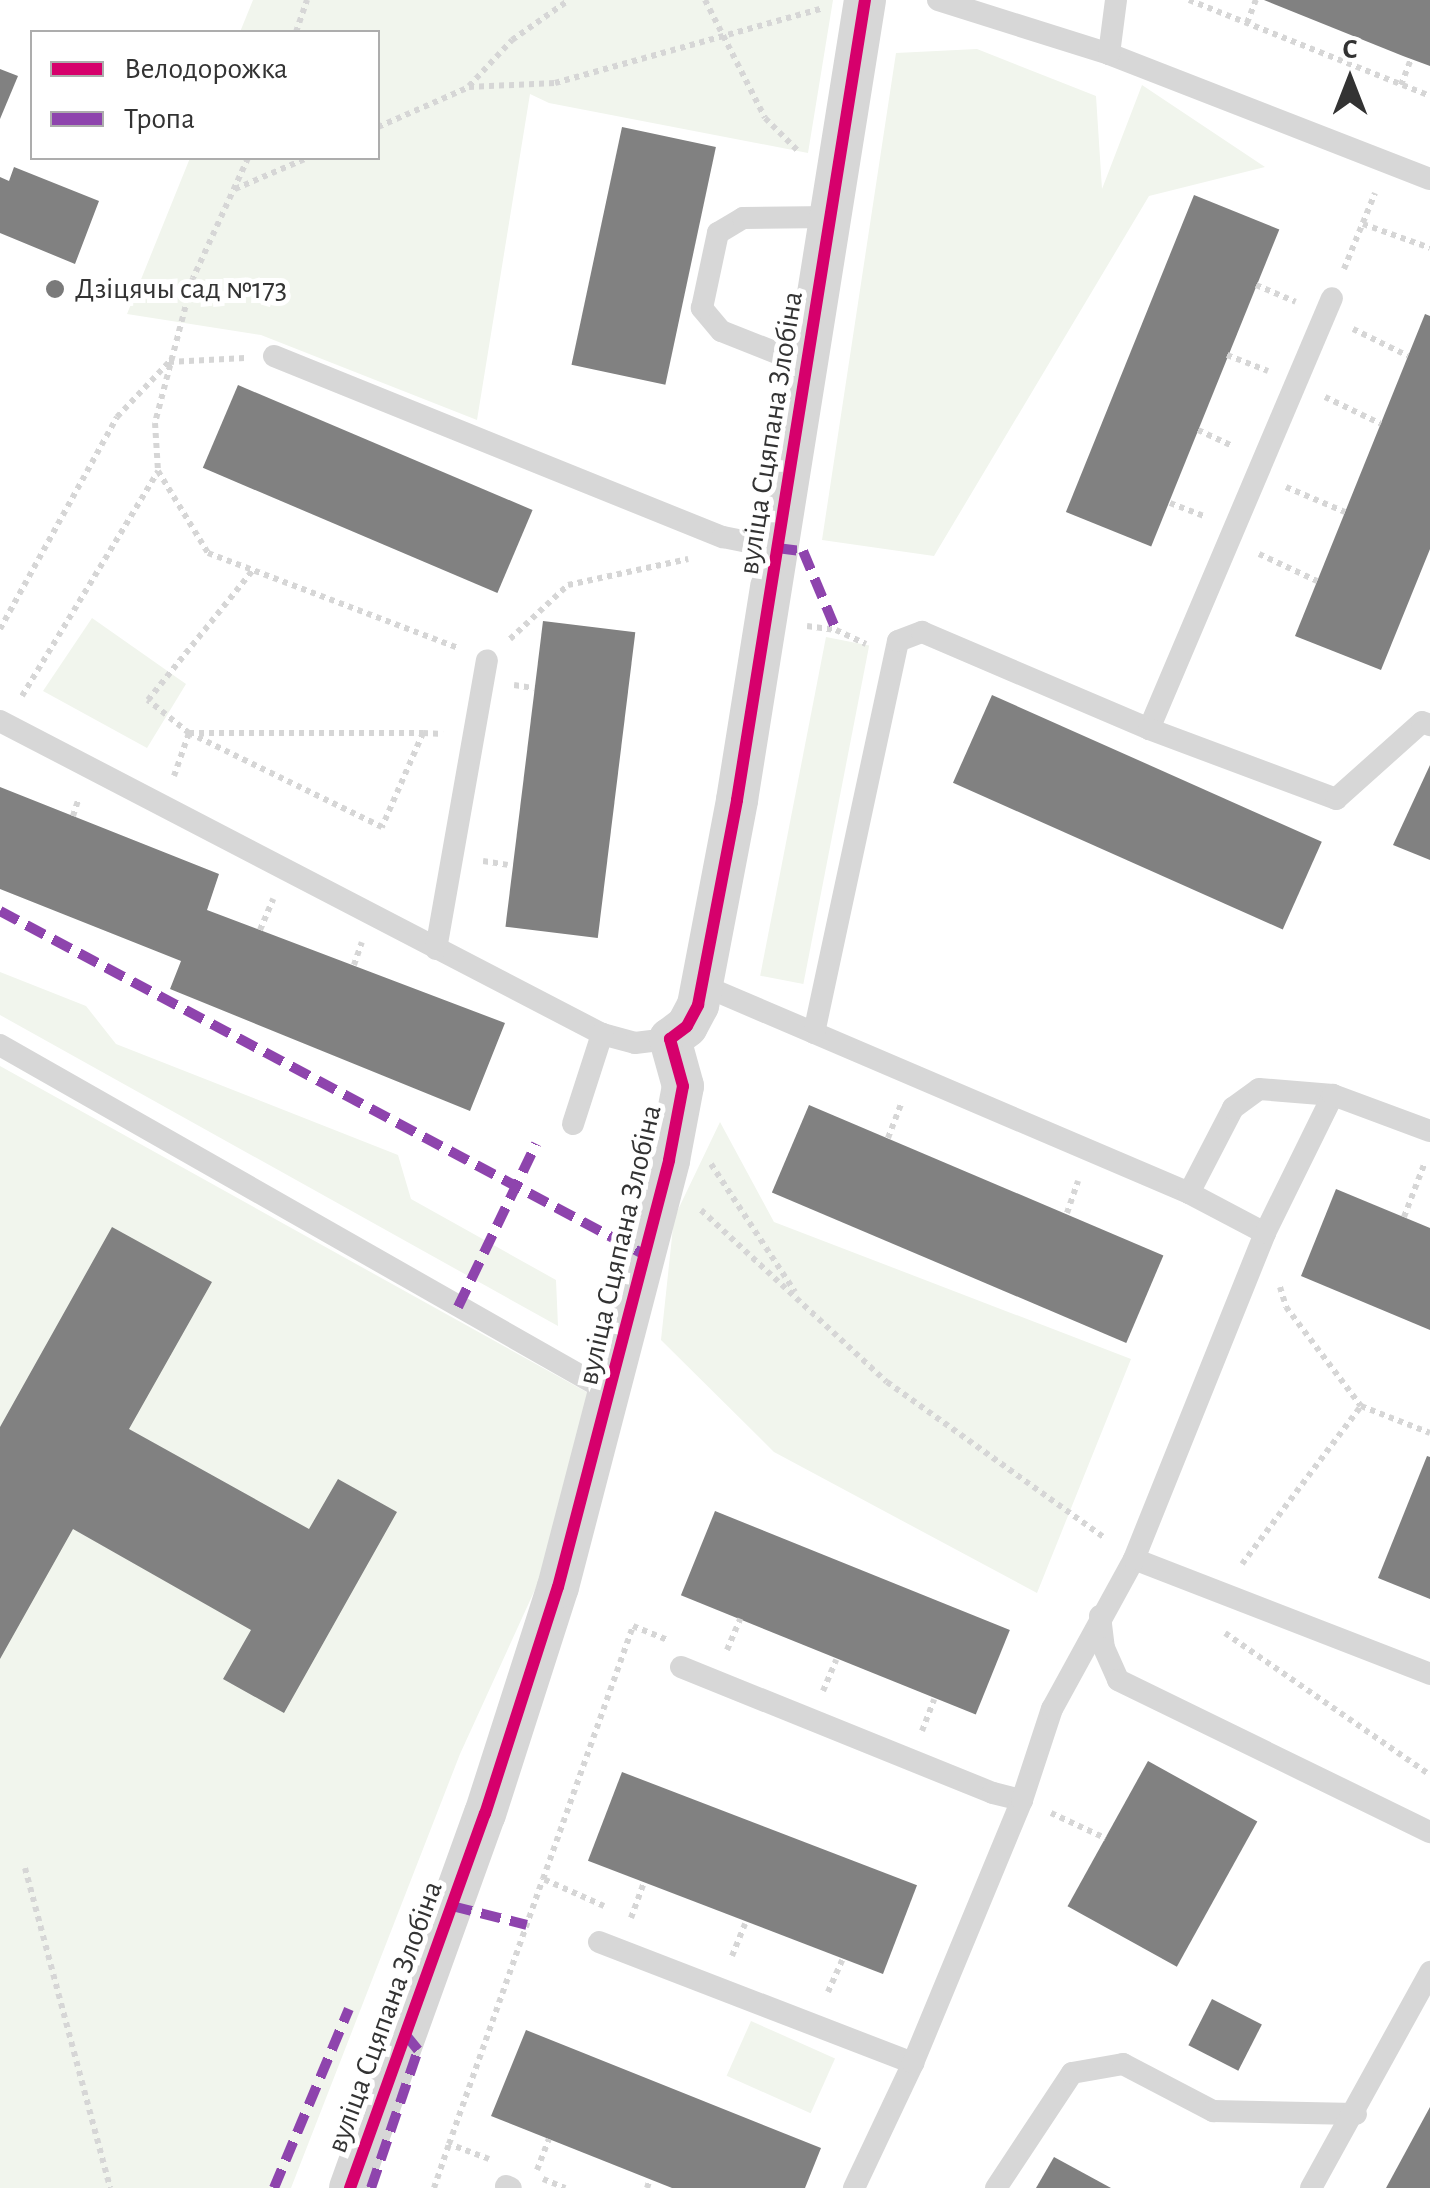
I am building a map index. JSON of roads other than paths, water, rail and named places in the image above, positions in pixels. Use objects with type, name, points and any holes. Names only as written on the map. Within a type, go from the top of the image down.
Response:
[{"type":"street","name":"вуліца Сцяпана Злобіна","points":[[350,2188],[485,1814],[558,1586],[665,1176],[683,1086],[670,1039],[687,1026],[698,1005],[702,985],[833,202],[852,2]]},
{"type":"lane","points":[[938,0],[1109,54],[1430,178]]},
{"type":"lane","points":[[1109,54],[1116,0]]},
{"type":"lane","points":[[807,365],[721,330],[702,308],[718,232],[743,218],[833,202]]},
{"type":"lane","points":[[1150,729],[1332,298]]},
{"type":"lane","points":[[274,356],[723,538],[777,548]]},
{"type":"lane","points":[[814,1033],[898,640],[922,632],[1150,729],[1336,800],[1422,722],[1430,726]]},
{"type":"lane","points":[[436,948],[486,660]]},
{"type":"lane","points":[[0,721],[602,1034],[636,1043],[670,1039]]},
{"type":"lane","points":[[702,985],[1189,1193],[1265,1234]]},
{"type":"lane","points":[[573,1124],[602,1034]]},
{"type":"lane","points":[[0,1045],[611,1393]]},
{"type":"lane","points":[[1189,1193],[1233,1108],[1258,1090],[1332,1095],[1430,1131]]},
{"type":"lane","points":[[854,2188],[912,2063],[1022,1800],[1052,1709],[1134,1559],[1265,1234],[1332,1095]]},
{"type":"lane","points":[[1134,1559],[1430,1674]]},
{"type":"lane","points":[[1100,1616],[1104,1648],[1118,1680],[1430,1832]]},
{"type":"lane","points":[[681,1668],[993,1793],[1022,1800]]},
{"type":"lane","points":[[599,1942],[912,2063]]},
{"type":"lane","points":[[1311,2188],[1356,2114],[1430,1972]]},
{"type":"lane","points":[[996,2188],[1072,2073],[1123,2064],[1212,2111],[1356,2114]]},
{"type":"place","name":"Дзіцячы сад №173","points":[[55,289]]}]
